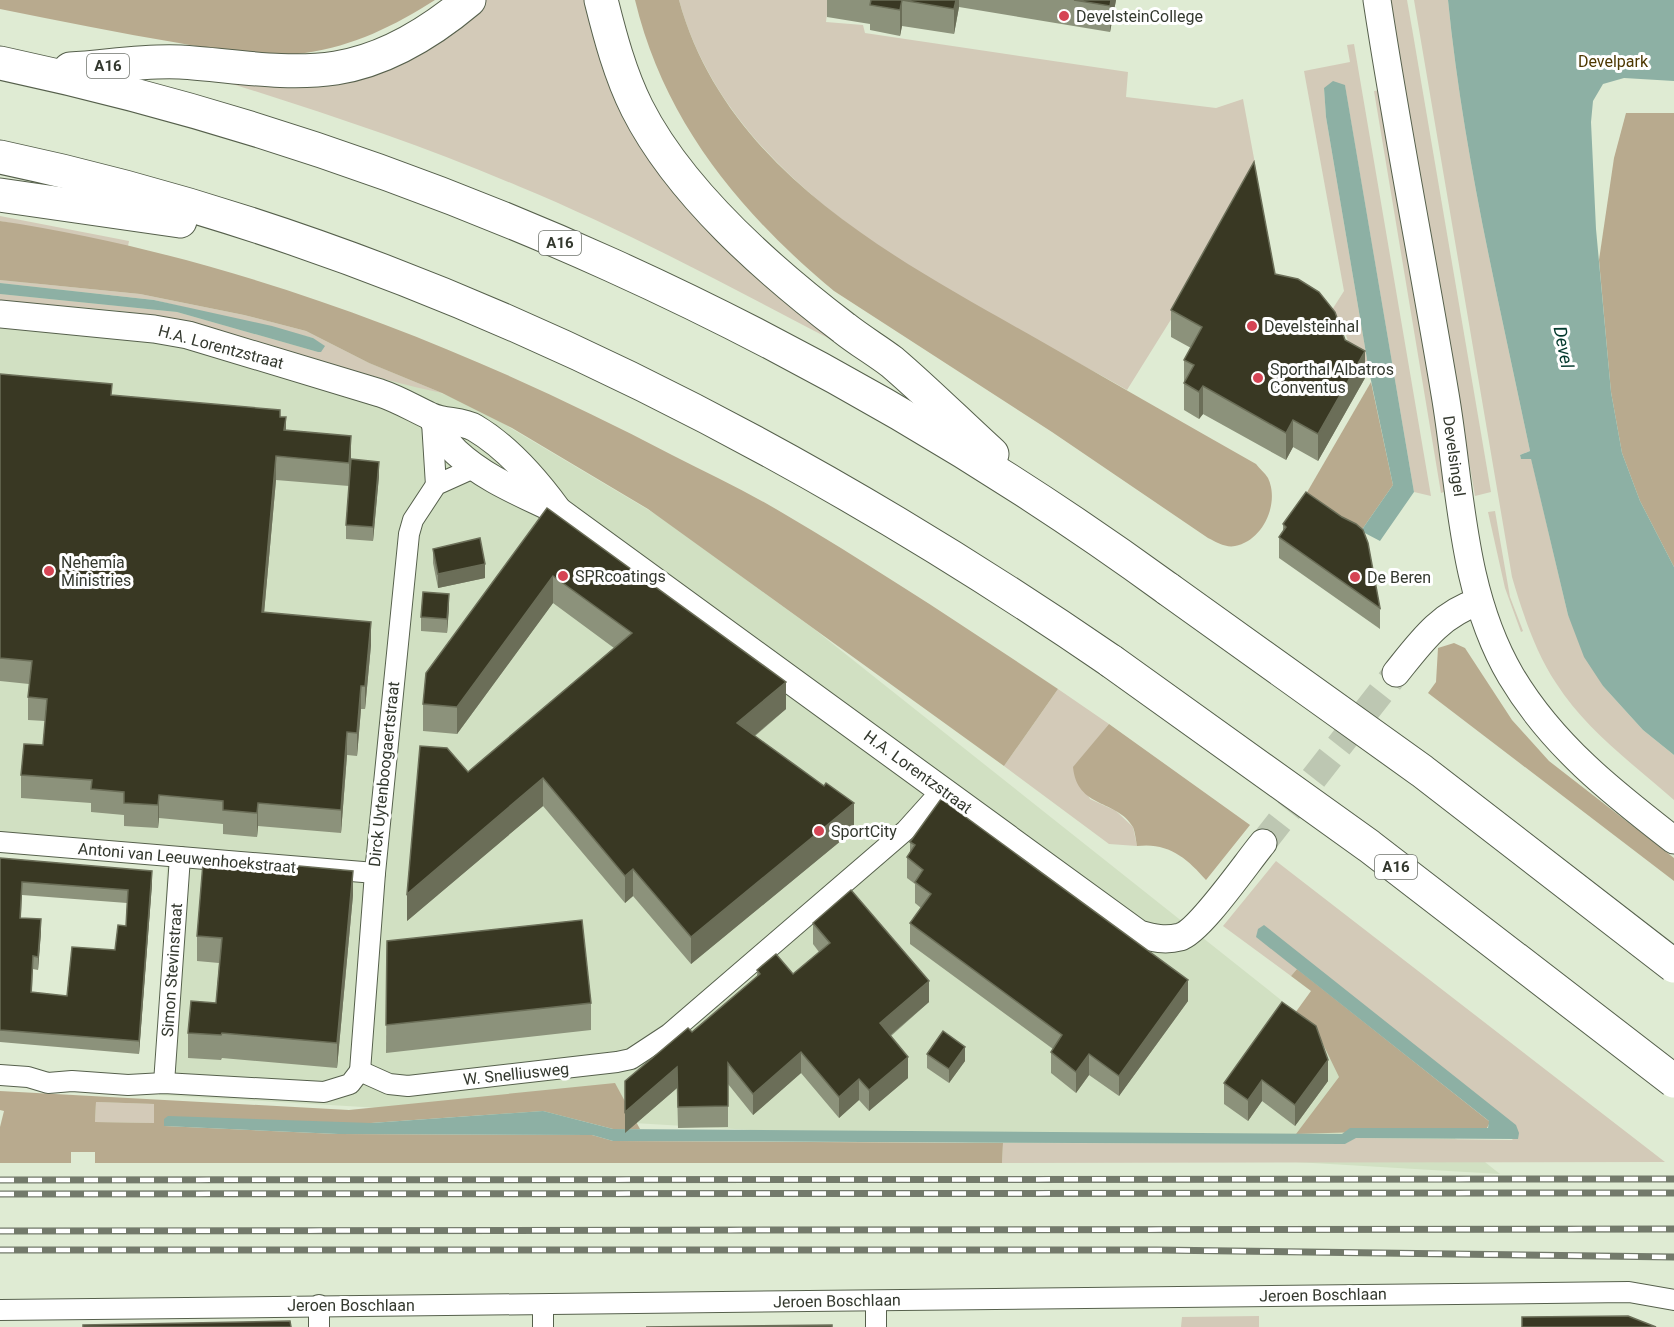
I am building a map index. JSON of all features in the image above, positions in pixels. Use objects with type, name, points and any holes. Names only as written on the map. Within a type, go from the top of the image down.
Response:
[{"type":"highway","name":"A16","points":[[38,71],[178,62],[281,70],[336,68],[398,48],[437,27],[469,0]]},
{"type":"highway","name":"A16","points":[[601,0],[612,44],[637,108],[682,176],[721,220],[782,277],[843,327],[891,362],[1046,504]]},
{"type":"highway","name":"A16","points":[[0,63],[160,100],[255,128],[439,191],[592,257],[771,343],[917,426],[1046,504],[1422,771],[1674,966]]},
{"type":"highway","name":"A16","points":[[0,157],[69,172],[286,236],[468,304],[634,379],[846,492],[1039,612],[1111,662],[1369,846],[1674,1081]]},
{"type":"highway","name":"A16","points":[[0,195],[286,236]]},
{"type":"street","name":"Develsingel","points":[[1377,0],[1445,395],[1470,565],[1479,602],[1494,642],[1512,676],[1558,740],[1589,772],[1674,840]]},
{"type":"street","name":"H.A. Lorentzstraat","points":[[0,314],[132,326],[188,335],[408,403],[432,418],[455,451],[476,467],[511,490],[560,512],[1139,934],[1159,940],[1182,936],[1202,920],[1263,843]]},
{"type":"street","points":[[432,418],[436,485],[476,467]]},
{"type":"street","name":"H.A. Lorentzstraat","points":[[432,418],[459,422],[474,428],[537,482],[560,512]]},
{"type":"street","name":"Dirck Uytenboogaertstraat","points":[[360,1071],[375,873],[406,548],[413,520],[436,485]]},
{"type":"street","points":[[1396,673],[1436,625],[1463,606],[1479,602]]},
{"type":"street","name":"W. Snelliusweg","points":[[360,1071],[389,1084],[408,1086],[632,1059],[669,1034],[906,830],[942,790]]},
{"type":"street","name":"Antoni van Leeuwenhoekstraat","points":[[0,842],[375,873]]},
{"type":"street","name":"Simon Stevinstraat","points":[[164,1083],[180,857]]},
{"type":"street","points":[[0,1076],[28,1077],[48,1083],[72,1081],[128,1085],[164,1083],[324,1092],[350,1084],[360,1071]]},
{"type":"street","name":"Jeroen Boschlaan","points":[[0,1310],[68,1318],[319,1305],[543,1305],[1629,1292],[1674,1300]]},
{"type":"street","points":[[876,1301],[876,1327]]},
{"type":"street","points":[[319,1305],[319,1327]]},
{"type":"street","points":[[543,1305],[543,1327]]},
{"type":"shaded area","points":[[0,0],[435,0],[389,26],[357,40],[323,50],[274,55],[210,48],[0,9]]},
{"type":"shaded area","points":[[485,0],[586,0],[611,89],[631,133],[662,175],[865,357],[650,246],[518,186],[367,128],[213,78],[281,79],[459,22]]},
{"type":"shaded area","points":[[635,0],[679,0],[702,61],[735,114],[776,162],[823,204],[875,242],[929,277],[1256,464],[1268,478],[1272,498],[1261,529],[1245,543],[1235,546],[1218,543],[1208,538],[1052,432],[834,291],[767,230],[710,162],[686,125],[665,86],[648,44]]},
{"type":"shaded area","points":[[679,0],[829,0],[826,22],[863,25],[865,33],[1128,72],[1126,97],[1216,108],[1243,99],[1258,180],[1127,390],[928,278],[863,235],[802,186],[749,132],[707,70]]},
{"type":"shaded area","points":[[1389,0],[1407,0],[1413,34],[1491,492],[1475,496]]},
{"type":"shaded area","points":[[1414,0],[1448,0],[1472,170],[1530,451],[1520,455],[1521,459],[1531,458],[1568,615],[1603,686],[1643,730],[1674,755],[1674,800],[1611,746],[1568,700],[1542,658],[1521,605],[1512,577]]},
{"type":"shaded area","points":[[1354,44],[1431,496],[1414,492],[1345,86],[1324,88],[1326,117],[1369,371],[1355,364],[1346,335],[1330,313],[1344,291],[1304,71],[1350,62],[1347,45]]},
{"type":"shaded area","points":[[1381,90],[1436,423],[1444,492],[1441,493],[1374,91]]},
{"type":"shaded area","points":[[1626,113],[1674,113],[1674,567],[1640,501],[1622,453],[1611,392],[1599,260],[1614,158]]},
{"type":"shaded area","points":[[0,216],[129,241],[128,246],[0,221]]},
{"type":"shaded area","points":[[0,221],[87,237],[174,257],[260,282],[346,310],[512,377],[593,415],[768,504],[955,621],[1058,689],[1004,766],[648,509],[512,428],[442,393],[369,363],[306,331],[244,315],[140,294],[0,280]]},
{"type":"shaded area","points":[[0,278],[268,321],[477,408],[657,515],[814,629],[1500,1174],[159,1095],[167,863],[0,852]]},
{"type":"shaded area","points":[[0,280],[140,294],[244,315],[306,331],[369,363],[442,393],[410,386],[186,322],[117,311],[0,301],[0,294],[177,312],[318,352],[313,338],[154,300],[0,283]]},
{"type":"shaded area","points":[[1371,382],[1393,485],[1361,531],[1306,494]]},
{"type":"shaded area","points":[[1495,511],[1510,597],[1523,631],[1521,632],[1505,588],[1488,512]]},
{"type":"shaded area","points":[[1454,643],[1465,648],[1512,720],[1549,761],[1674,858],[1674,881],[1428,693],[1436,682],[1438,648]]},
{"type":"shaded area","points":[[1058,689],[1109,724],[1074,767],[1090,799],[1116,811],[1133,827],[1137,846],[1109,844],[1004,766]]},
{"type":"shaded area","points":[[1109,724],[1250,825],[1206,880],[1176,853],[1148,845],[1137,846],[1133,827],[1126,818],[1082,790],[1076,780],[1073,767]]},
{"type":"shaded area","points":[[1276,861],[1665,1162],[1002,1163],[1003,1143],[1345,1144],[1355,1138],[1513,1140],[1297,969],[1291,976],[1223,926]]},
{"type":"shaded area","points":[[1297,969],[1490,1122],[1487,1128],[1296,1134],[1339,1077],[1322,1042],[1290,1020],[1311,991],[1291,976]]},
{"type":"shaded area","points":[[615,1083],[640,1129],[613,1129],[543,1111],[371,1123],[164,1126],[338,1134],[592,1135],[613,1141],[1003,1143],[1002,1163],[95,1163],[95,1152],[71,1152],[71,1163],[0,1163],[0,1127],[4,1111],[0,1110],[0,1091],[349,1110]],"holes":[[[96,1102],[154,1104],[154,1123],[95,1122]]]},
{"type":"shaded area","points":[[96,1102],[155,1104],[154,1123],[95,1122]]},
{"type":"shaded area","points":[[1259,1316],[1259,1327],[1181,1327],[1182,1317]]},
{"type":"water","name":"Devel","points":[[1448,0],[1674,0],[1674,81],[1624,78],[1603,84],[1593,101],[1591,122],[1596,229],[1611,392],[1622,453],[1640,501],[1674,567],[1674,755],[1643,730],[1603,686],[1584,657],[1568,615],[1531,459],[1521,459],[1520,455],[1530,451],[1472,170]]},
{"type":"water","points":[[1333,81],[1345,85],[1414,492],[1380,541],[1361,531],[1393,485],[1369,371],[1326,117],[1324,88]]},
{"type":"water","points":[[0,283],[154,300],[272,326],[313,338],[325,346],[321,352],[318,352],[177,312],[0,294]]},
{"type":"water","points":[[1264,925],[1516,1125],[1519,1133],[1518,1139],[1356,1138],[1345,1144],[613,1141],[592,1135],[338,1134],[164,1126],[164,1119],[168,1116],[371,1123],[543,1111],[613,1129],[1342,1134],[1350,1128],[1488,1128],[1489,1121],[1256,937],[1258,929]]},
{"type":"building","points":[[871,0],[902,0],[900,10],[870,5]]},
{"type":"building","points":[[902,0],[956,0],[954,9]]},
{"type":"building","points":[[1074,0],[1111,0],[1110,6]]},
{"type":"building","name":"Develsteinhal","points":[[1254,162],[1275,274],[1298,279],[1319,292],[1335,312],[1345,340],[1365,351],[1318,434],[1293,420],[1286,433],[1203,386],[1199,392],[1184,383],[1194,365],[1184,360],[1202,327],[1171,310]]},
{"type":"building","points":[[0,374],[112,384],[111,395],[280,410],[280,417],[286,417],[284,430],[351,436],[349,463],[276,456],[262,612],[371,622],[365,686],[361,686],[357,733],[347,732],[341,810],[258,803],[257,813],[223,810],[223,801],[159,795],[158,805],[124,803],[124,792],[91,789],[92,780],[21,775],[24,744],[43,745],[47,699],[28,697],[32,661],[0,658]]},
{"type":"building","points":[[351,459],[379,462],[373,527],[346,525]]},
{"type":"building","points":[[1306,492],[1363,530],[1368,543],[1380,608],[1279,537],[1286,527],[1283,524]]},
{"type":"building","points":[[547,508],[786,682],[737,723],[824,786],[826,783],[854,803],[691,937],[633,869],[625,876],[543,778],[407,894],[420,746],[447,748],[468,772],[632,633],[553,576],[457,707],[423,704],[426,673]]},
{"type":"building","points":[[480,538],[485,564],[438,574],[433,549]]},
{"type":"building","points":[[423,592],[449,594],[447,619],[421,617]]},
{"type":"building","points":[[941,799],[1188,980],[1119,1076],[1089,1054],[1076,1072],[1051,1052],[1062,1035],[910,923],[931,894],[915,882],[923,870],[907,857],[915,845],[910,842]]},
{"type":"building","points":[[0,858],[152,871],[139,1041],[0,1030]],"holes":[[[22,882],[128,890],[126,926],[118,925],[115,950],[72,947],[67,996],[31,992],[33,956],[38,957],[41,919],[20,918]]]},
{"type":"building","points":[[203,863],[278,869],[278,864],[353,871],[337,1043],[222,1033],[221,1035],[188,1033],[191,1001],[216,1003],[222,938],[197,936]]},
{"type":"building","points":[[851,890],[929,981],[880,1023],[908,1057],[869,1090],[859,1079],[839,1097],[801,1052],[753,1094],[728,1063],[728,1106],[678,1107],[677,1067],[625,1112],[625,1081],[688,1028],[692,1032],[760,974],[757,970],[776,954],[793,974],[830,943],[813,923]]},
{"type":"building","points":[[582,920],[591,1003],[386,1025],[387,941]]},
{"type":"building","points":[[1282,1002],[1316,1026],[1328,1060],[1295,1105],[1262,1080],[1248,1100],[1224,1083]]},
{"type":"building","points":[[943,1031],[965,1047],[949,1069],[927,1054]]},
{"type":"building","points":[[1628,1316],[1656,1327],[1522,1327],[1522,1317]]},
{"type":"building","points":[[290,1321],[291,1327],[83,1327],[83,1325]]},
{"type":"building","points":[[832,1325],[832,1327],[646,1327]]},
{"type":"tunnel","points":[[1263,843],[1396,673]]},
{"type":"railway","points":[[0,1180],[1674,1179]]},
{"type":"railway","points":[[0,1194],[1674,1193]]},
{"type":"railway","points":[[0,1231],[1674,1229]]},
{"type":"railway","points":[[0,1250],[1157,1250],[1674,1257]]},
{"type":"place","name":"DevelsteinCollege","points":[[1064,16]]},
{"type":"place","name":"Develsteinhal","points":[[1252,326]]},
{"type":"place","name":"Sporthal Albatros Conventus","points":[[1258,378]]},
{"type":"place","name":"Nehemia Ministries","points":[[49,571]]},
{"type":"place","name":"SPRcoatings","points":[[563,576]]},
{"type":"place","name":"De Beren","points":[[1355,577]]},
{"type":"place","name":"SportCity","points":[[819,831]]},
{"type":"park label","name":"Develpark","points":[[1613,61]]}]
